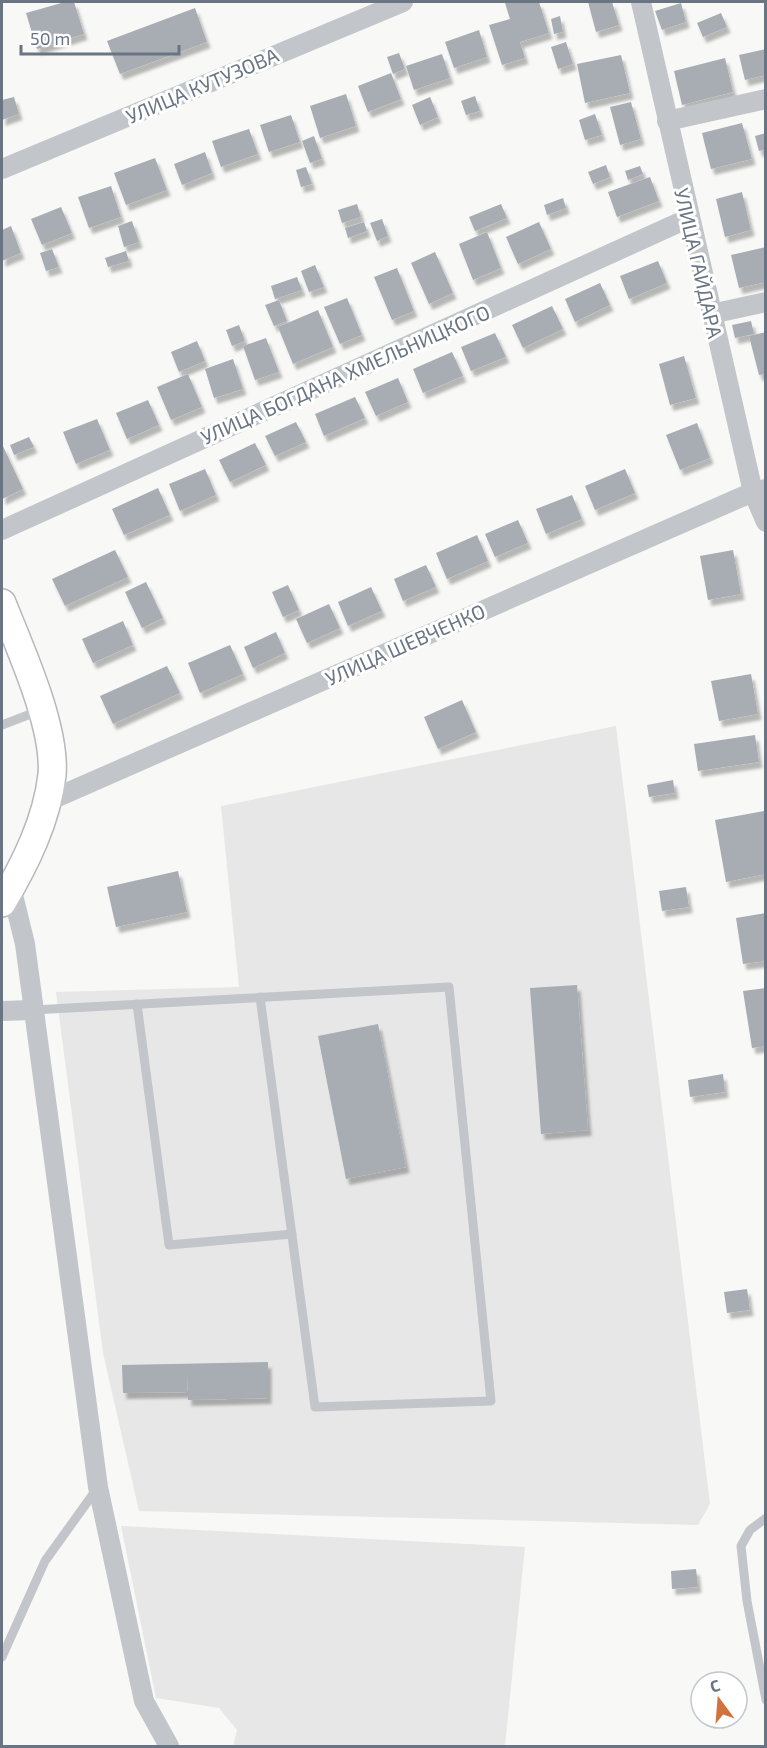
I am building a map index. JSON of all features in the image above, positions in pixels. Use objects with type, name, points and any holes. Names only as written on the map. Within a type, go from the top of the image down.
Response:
[{"type":"main road","points":[[2,603],[40,710],[50,745],[52,774],[36,837],[6,895]]},
{"type":"street","name":"УЛИЦА КУТУЗОВА","points":[[2,169],[403,2]]},
{"type":"street","name":"УЛИЦА ГАЙДАРА","points":[[641,2],[711,315],[759,491],[765,522]]},
{"type":"street","points":[[667,120],[765,99]]},
{"type":"street","name":"УЛИЦА БОГДАНА ХМЕЛЬНИЦКОГО","points":[[2,530],[688,218]]},
{"type":"street","points":[[711,315],[765,302]]},
{"type":"street","name":"УЛИЦА ШЕВЧЕНКО","points":[[46,802],[759,491]]},
{"type":"street","points":[[6,895],[25,944],[32,1010],[98,1487],[144,1701],[169,1746]]},
{"type":"street","points":[[2,1011],[32,1010]]},
{"type":"lane","points":[[2,725],[40,710]]},
{"type":"lane","points":[[32,1010],[260,997],[449,987],[490,1401],[315,1407],[260,997]]},
{"type":"lane","points":[[137,1004],[170,1245],[292,1234]]},
{"type":"lane","points":[[2,1657],[45,1561],[98,1487]]},
{"type":"lane","points":[[765,1518],[750,1530],[741,1546],[747,1601],[765,1700]]},
{"type":"shaded area","points":[[616,726],[710,1504],[698,1525],[139,1511],[103,1353],[56,992],[239,987],[221,806]]},
{"type":"shaded area","points":[[121,1526],[525,1547],[505,1746],[233,1746],[237,1730],[219,1708],[156,1698]]},
{"type":"building","points":[[65,2],[74,2],[84,34],[37,49],[26,13]]},
{"type":"building","points":[[539,2],[549,33],[520,42],[525,58],[502,65],[489,25],[510,19],[505,3]]},
{"type":"building","points":[[588,2],[612,2],[619,25],[596,32]]},
{"type":"building","points":[[681,3],[686,22],[662,30],[655,11]]},
{"type":"building","points":[[195,8],[207,42],[120,74],[107,41]]},
{"type":"building","points":[[721,13],[727,27],[703,37],[697,23]]},
{"type":"building","points":[[560,16],[563,32],[554,34],[551,19]]},
{"type":"building","points":[[479,30],[487,57],[454,68],[445,42]]},
{"type":"building","points":[[566,42],[573,64],[558,69],[551,47]]},
{"type":"building","points":[[766,49],[766,75],[745,80],[739,55]]},
{"type":"building","points":[[399,53],[405,69],[393,74],[387,57]]},
{"type":"building","points":[[442,54],[450,78],[414,90],[406,66]]},
{"type":"building","points":[[621,55],[630,93],[585,103],[577,64]]},
{"type":"building","points":[[725,58],[733,92],[682,105],[674,71]]},
{"type":"building","points":[[391,73],[401,99],[368,112],[358,86]]},
{"type":"building","points":[[346,94],[356,126],[320,138],[310,106]]},
{"type":"building","points":[[475,96],[480,111],[466,115],[461,101]]},
{"type":"building","points":[[14,97],[19,114],[2,120],[2,100]]},
{"type":"building","points":[[430,97],[438,117],[420,125],[412,105]]},
{"type":"building","points":[[631,102],[641,139],[620,145],[610,107]]},
{"type":"building","points":[[595,114],[602,135],[585,140],[579,120]]},
{"type":"building","points":[[291,115],[300,142],[269,152],[260,125]]},
{"type":"building","points":[[742,123],[752,159],[711,169],[702,133]]},
{"type":"building","points":[[249,129],[258,154],[221,167],[212,141]]},
{"type":"building","points":[[766,133],[766,149],[759,151],[755,136]]},
{"type":"building","points":[[314,136],[322,159],[310,163],[302,141]]},
{"type":"building","points":[[205,152],[212,173],[182,185],[174,164]]},
{"type":"building","points":[[155,158],[167,190],[126,205],[114,173]]},
{"type":"building","points":[[606,165],[610,177],[593,184],[588,172]]},
{"type":"building","points":[[640,166],[643,174],[628,180],[625,171]]},
{"type":"building","points":[[306,167],[312,184],[301,187],[296,170]]},
{"type":"building","points":[[650,177],[659,201],[617,217],[608,192]]},
{"type":"building","points":[[111,186],[121,217],[89,228],[78,197]]},
{"type":"building","points":[[742,192],[751,230],[725,237],[716,199]]},
{"type":"building","points":[[563,198],[566,208],[547,215],[544,205]]},
{"type":"building","points":[[357,204],[361,217],[342,223],[338,210]]},
{"type":"building","points":[[501,204],[507,218],[475,231],[469,217]]},
{"type":"building","points":[[61,207],[72,233],[42,245],[31,219]]},
{"type":"building","points":[[382,219],[388,236],[377,241],[370,223]]},
{"type":"building","points":[[132,221],[139,242],[124,247],[118,226]]},
{"type":"building","points":[[364,222],[367,231],[348,238],[345,228]]},
{"type":"building","points":[[539,222],[551,249],[518,264],[506,237]]},
{"type":"building","points":[[11,226],[21,253],[2,261],[2,230]]},
{"type":"building","points":[[487,232],[501,268],[473,280],[459,244]]},
{"type":"building","points":[[766,247],[766,282],[739,288],[731,255]]},
{"type":"building","points":[[52,249],[59,267],[46,271],[40,253]]},
{"type":"building","points":[[126,251],[129,261],[108,267],[105,258]]},
{"type":"building","points":[[435,252],[453,293],[429,304],[411,263]]},
{"type":"building","points":[[658,261],[667,283],[629,299],[620,276]]},
{"type":"building","points":[[315,265],[324,287],[309,292],[301,271]]},
{"type":"building","points":[[397,268],[414,311],[392,320],[374,277]]},
{"type":"building","points":[[297,277],[302,290],[275,299],[271,286]]},
{"type":"building","points":[[600,283],[610,305],[575,322],[565,299]]},
{"type":"building","points":[[347,298],[362,335],[340,344],[324,307]]},
{"type":"building","points":[[279,300],[287,321],[274,326],[265,305]]},
{"type":"building","points":[[552,306],[563,329],[523,348],[512,325]]},
{"type":"building","points":[[318,310],[333,347],[293,364],[278,327]]},
{"type":"building","points":[[751,321],[754,334],[735,338],[732,325]]},
{"type":"building","points":[[239,325],[245,341],[232,346],[226,330]]},
{"type":"building","points":[[766,332],[766,374],[759,375],[749,336]]},
{"type":"building","points":[[495,333],[506,357],[471,371],[461,347]]},
{"type":"building","points":[[266,338],[279,372],[255,380],[243,346]]},
{"type":"building","points":[[197,341],[205,361],[179,372],[171,352]]},
{"type":"building","points":[[452,352],[463,376],[423,393],[413,369]]},
{"type":"building","points":[[684,356],[696,398],[670,405],[659,364]]},
{"type":"building","points":[[233,359],[243,389],[214,398],[205,369]]},
{"type":"building","points":[[188,374],[202,407],[171,420],[157,387]]},
{"type":"building","points":[[398,378],[408,402],[376,416],[365,392]]},
{"type":"building","points":[[355,397],[365,418],[324,436],[315,414]]},
{"type":"building","points":[[148,400],[159,425],[127,439],[116,413]]},
{"type":"building","points":[[97,419],[110,450],[76,464],[63,432]]},
{"type":"building","points":[[296,422],[306,442],[275,456],[265,436]]},
{"type":"building","points":[[697,423],[710,458],[680,470],[666,435]]},
{"type":"building","points":[[29,437],[34,447],[14,455],[10,445]]},
{"type":"building","points":[[255,443],[266,465],[230,482],[219,460]]},
{"type":"building","points":[[2,444],[23,489],[2,499]]},
{"type":"building","points":[[205,469],[216,495],[180,511],[169,484]]},
{"type":"building","points":[[625,469],[635,493],[595,510],[585,486]]},
{"type":"building","points":[[158,488],[170,515],[124,535],[112,509]]},
{"type":"building","points":[[572,495],[582,519],[546,534],[536,509]]},
{"type":"building","points":[[518,520],[528,543],[495,557],[485,534]]},
{"type":"building","points":[[477,535],[488,561],[447,579],[436,553]]},
{"type":"building","points":[[115,550],[128,577],[65,606],[52,579]]},
{"type":"building","points":[[733,550],[741,594],[708,600],[700,556]]},
{"type":"building","points":[[426,565],[436,587],[403,601],[394,579]]},
{"type":"building","points":[[146,582],[163,618],[142,628],[125,592]]},
{"type":"building","points":[[288,585],[299,610],[283,617],[272,592]]},
{"type":"building","points":[[371,587],[382,611],[348,626],[338,602]]},
{"type":"building","points":[[329,604],[340,628],[307,643],[296,619]]},
{"type":"building","points":[[123,621],[133,645],[93,663],[82,639]]},
{"type":"building","points":[[276,632],[285,653],[253,668],[244,647]]},
{"type":"building","points":[[230,645],[243,674],[200,693],[188,663]]},
{"type":"building","points":[[167,666],[180,693],[113,724],[100,696]]},
{"type":"building","points":[[751,674],[758,714],[719,721],[711,681]]},
{"type":"building","points":[[462,700],[476,732],[438,749],[424,717]]},
{"type":"building","points":[[755,735],[759,762],[698,771],[694,744]]},
{"type":"building","points":[[673,780],[675,793],[649,797],[647,785]]},
{"type":"building","points":[[764,811],[766,874],[726,882],[715,820]]},
{"type":"building","points":[[178,871],[187,912],[116,927],[107,887]]},
{"type":"building","points":[[686,887],[689,907],[662,911],[659,891]]},
{"type":"building","points":[[766,913],[766,961],[743,964],[736,918]]},
{"type":"building","points":[[577,985],[588,1130],[541,1134],[530,988]]},
{"type":"building","points":[[766,988],[766,1046],[752,1048],[743,991]]},
{"type":"building","points":[[378,1024],[406,1167],[346,1179],[318,1036]]},
{"type":"building","points":[[723,1074],[725,1092],[690,1097],[688,1080]]},
{"type":"building","points":[[747,1289],[750,1310],[727,1313],[724,1292]]},
{"type":"building","points":[[268,1362],[268,1398],[188,1400],[188,1376],[187,1392],[123,1393],[122,1365]]},
{"type":"building","points":[[696,1569],[698,1587],[672,1589],[671,1571]]}]
